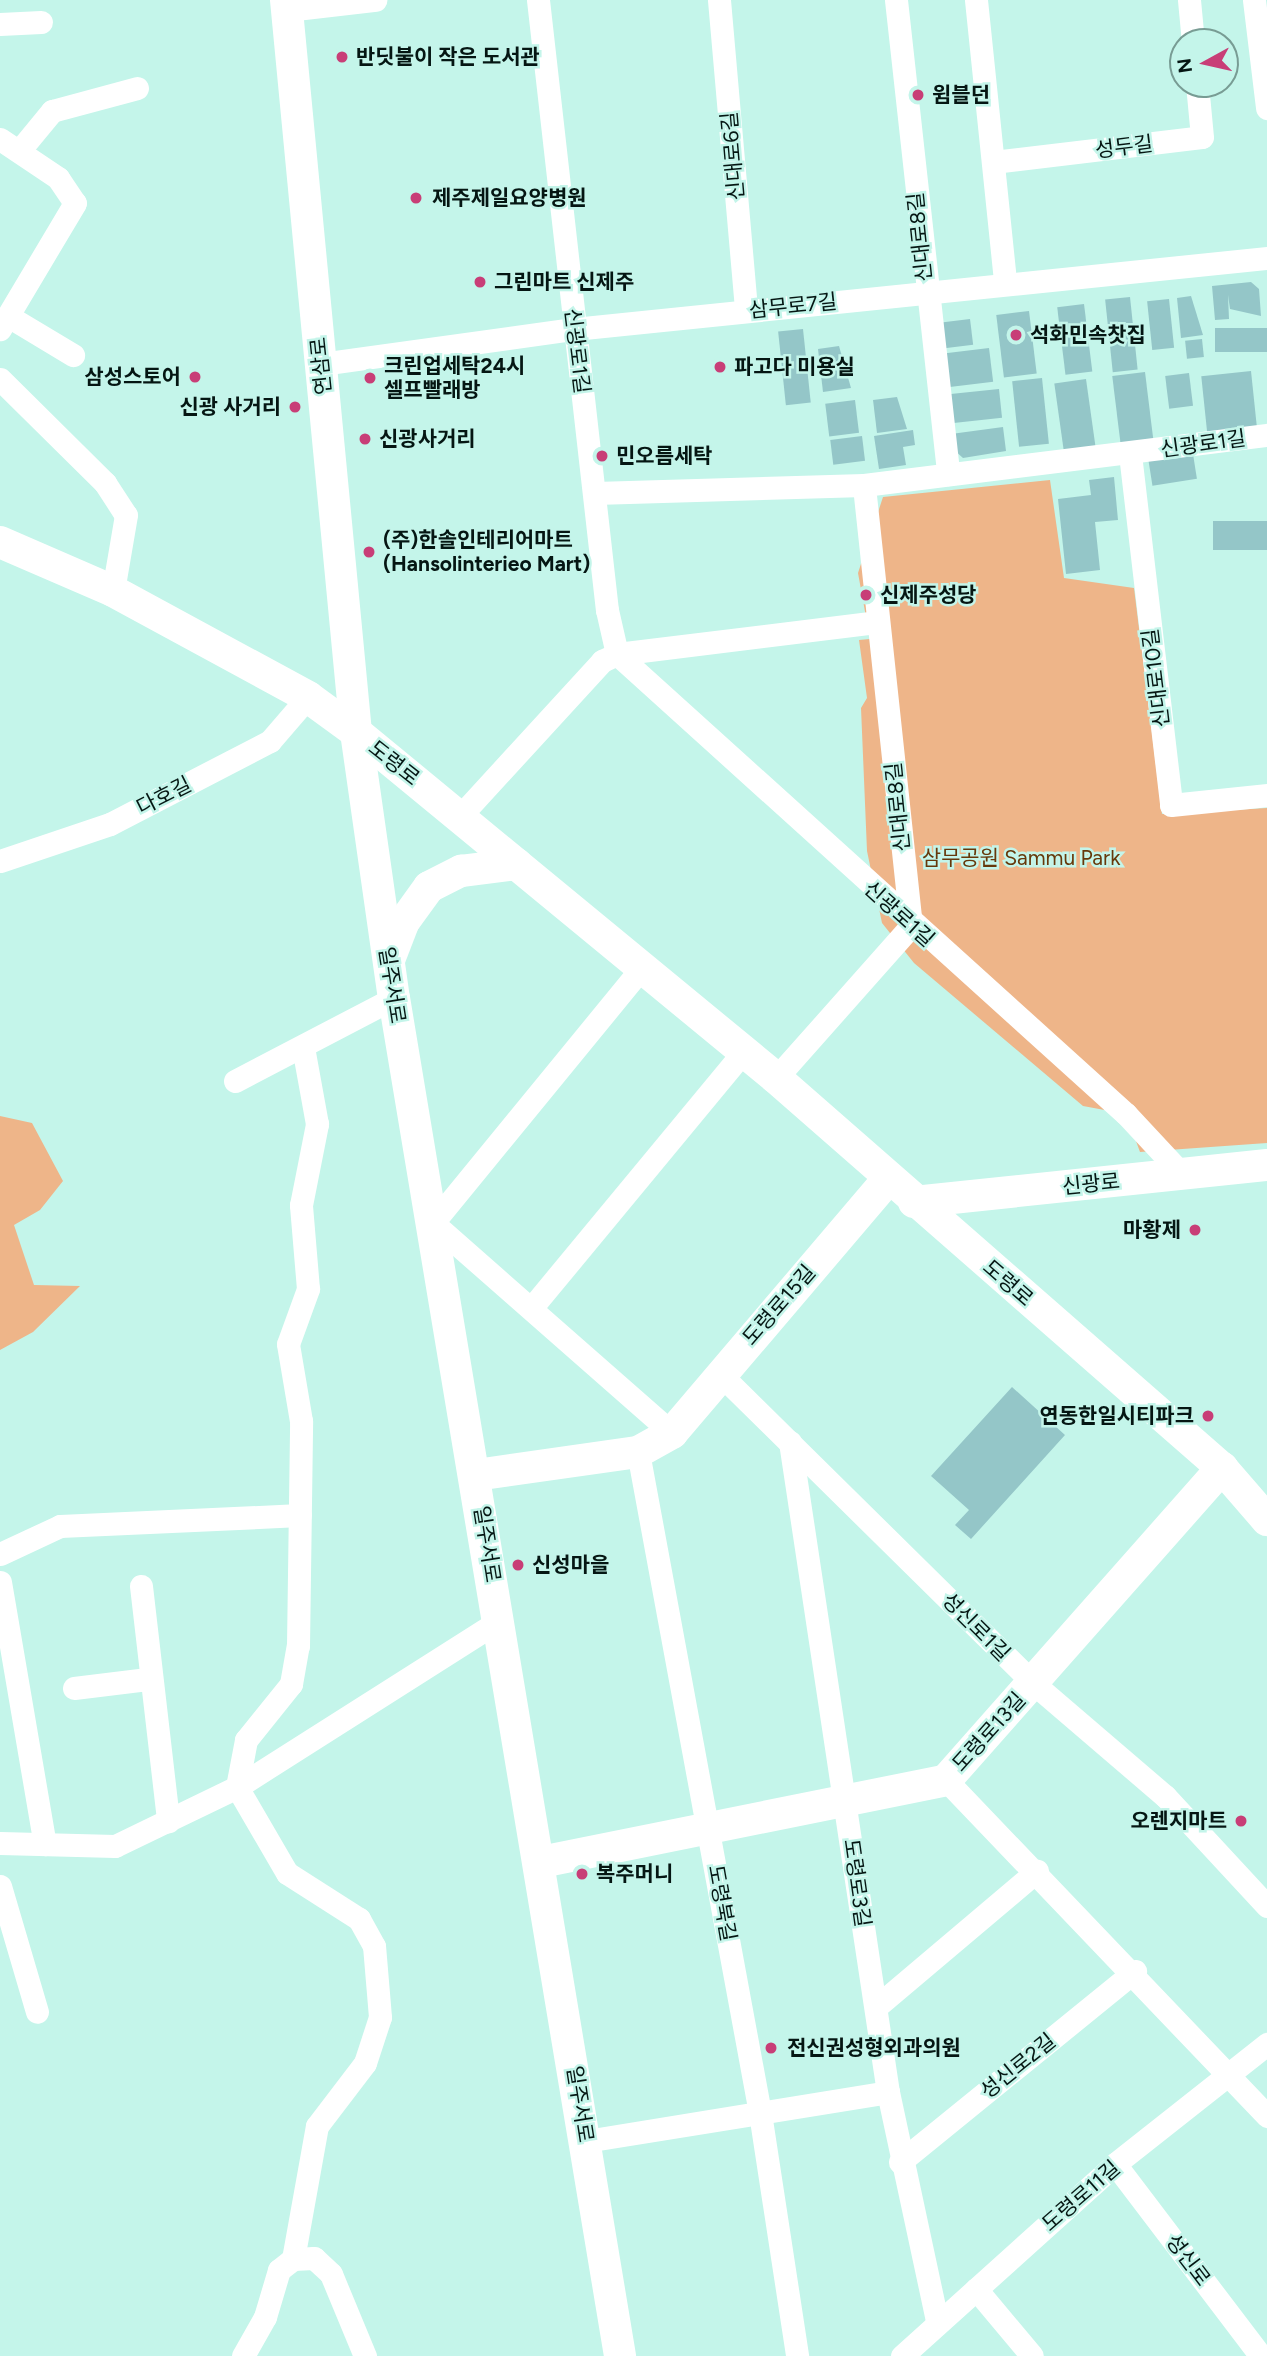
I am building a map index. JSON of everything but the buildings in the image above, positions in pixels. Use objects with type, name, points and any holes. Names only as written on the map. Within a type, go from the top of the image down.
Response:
[{"type":"main road","name":"연삼로","points":[[286,5],[356,732]]},
{"type":"main road","name":"도령로","points":[[0,542],[113,591],[308,697],[356,732],[461,816],[639,971],[776,1078],[914,1202],[1222,1468],[1264,1510]]},
{"type":"main road","name":"일주서로","points":[[356,732],[388,962],[541,1862],[620,2356]]},
{"type":"main road","points":[[388,962],[403,923],[429,887],[461,871],[517,864]]},
{"type":"main road","name":"신광로","points":[[914,1202],[1267,1165]]},
{"type":"main road","name":"도령로15길","points":[[476,1475],[638,1452],[673,1433],[719,1373],[888,1179]]},
{"type":"main road","name":"도령로13길","points":[[541,1862],[846,1805],[946,1780],[1222,1468]]},
{"type":"street","points":[[286,5],[375,0]]},
{"type":"street","name":"신광로1길","points":[[538,0],[574,329],[618,654],[911,926],[1126,1114],[1182,1174]]},
{"type":"street","name":"신대로6길","points":[[719,0],[746,311]]},
{"type":"street","name":"신대로8길","points":[[896,0],[948,474]]},
{"type":"street","points":[[976,0],[1005,283]]},
{"type":"street","points":[[1189,0],[1192,28]]},
{"type":"street","points":[[1254,0],[1267,108]]},
{"type":"street","points":[[0,24],[41,22]]},
{"type":"street","points":[[73,355],[4,322],[75,203],[58,178],[10,145],[52,111],[137,88]]},
{"type":"street","name":"성두길","points":[[993,162],[1202,137],[1198,98]]},
{"type":"street","name":"삼무로7길","points":[[321,364],[574,329],[1267,258]]},
{"type":"street","points":[[0,379],[97,475],[126,515],[113,591]]},
{"type":"street","name":"신광로1길","points":[[595,492],[864,485],[1267,435]]},
{"type":"street","name":"신대로10길","points":[[1130,454],[1171,805],[1267,795]]},
{"type":"street","name":"신대로8길","points":[[864,485],[911,926]]},
{"type":"street","points":[[461,816],[602,661],[618,654],[878,622]]},
{"type":"street","name":"다호길","points":[[0,861],[110,824],[270,741],[308,697]]},
{"type":"street","points":[[776,1078],[911,926]]},
{"type":"street","points":[[639,971],[433,1223],[533,1306],[673,1433]]},
{"type":"street","points":[[235,1081],[394,998]]},
{"type":"street","points":[[293,2259],[317,2126],[365,2063],[380,2017],[374,1946],[359,1919],[287,1872],[237,1787],[246,1740],[291,1684],[300,1515],[301,1421],[288,1344],[308,1289],[301,1205],[317,1124],[303,1047]]},
{"type":"street","points":[[533,1306],[744,1051]]},
{"type":"street","name":"성신로1길","points":[[719,1373],[1033,1683],[1164,1796],[1267,1906]]},
{"type":"street","name":"도령로3길","points":[[790,1442],[888,2092],[900,2162],[937,2322]]},
{"type":"street","name":"도령북길","points":[[638,1452],[760,2113],[797,2356]]},
{"type":"street","points":[[0,1554],[60,1526],[300,1515]]},
{"type":"street","points":[[0,1582],[45,1844]]},
{"type":"street","points":[[141,1586],[147,1679],[168,1821]]},
{"type":"street","points":[[0,1843],[115,1846],[237,1787],[499,1621]]},
{"type":"street","points":[[74,1688],[147,1679]]},
{"type":"street","points":[[946,1780],[1135,1971],[1235,2076],[1267,2116]]},
{"type":"street","points":[[876,2007],[1037,1871]]},
{"type":"street","points":[[0,1886],[37,2012]]},
{"type":"street","name":"성신로2길","points":[[900,2162],[1135,1971]]},
{"type":"street","name":"도령로11길","points":[[901,2356],[1115,2164],[1235,2076],[1267,2044]]},
{"type":"street","points":[[586,2141],[888,2092]]},
{"type":"street","name":"성신로","points":[[1115,2164],[1261,2356]]},
{"type":"street","points":[[243,2356],[265,2317],[279,2270],[293,2259],[314,2258],[331,2274],[365,2356]]},
{"type":"street","points":[[976,2289],[1032,2356]]},
{"type":"green space","name":"삼무공원 Sammu Park","points":[[1050,480],[1064,578],[1134,588],[1162,814],[1267,808],[1267,1143],[1140,1152],[1126,1114],[1083,1106],[914,963],[882,923],[867,851],[861,708],[867,698],[859,640],[870,639],[858,573],[883,497]]},
{"type":"green space","points":[[0,1116],[32,1123],[63,1181],[40,1210],[14,1225],[34,1285],[80,1286],[33,1332],[0,1350]]},
{"type":"place","name":"반딧불이 작은 도서관","points":[[342,57]]},
{"type":"place","name":"윔블던","points":[[918,95]]},
{"type":"place","name":"제주제일요양병원","points":[[416,198]]},
{"type":"place","name":"그린마트 신제주","points":[[480,282]]},
{"type":"place","name":"석화민속찻집","points":[[1016,335]]},
{"type":"place","name":"파고다 미용실","points":[[720,367]]},
{"type":"place","name":"삼성스토어","points":[[195,377]]},
{"type":"place","name":"크린업세탁24시 셀프빨래방","points":[[370,378]]},
{"type":"place","name":"신광 사거리","points":[[295,407]]},
{"type":"place","name":"신광사거리","points":[[365,439]]},
{"type":"place","name":"민오름세탁","points":[[602,456]]},
{"type":"place","name":"(주)한솔인테리어마트 (Hansolinterieo Mart)","points":[[369,552]]},
{"type":"place","name":"신제주성당","points":[[866,595]]},
{"type":"place","name":"마황제","points":[[1195,1230]]},
{"type":"place","name":"연동한일시티파크","points":[[1208,1416]]},
{"type":"place","name":"신성마을","points":[[518,1565]]},
{"type":"place","name":"오렌지마트","points":[[1241,1821]]},
{"type":"place","name":"복주머니","points":[[582,1874]]},
{"type":"place","name":"전신권성형외과의원","points":[[771,2048]]}]
